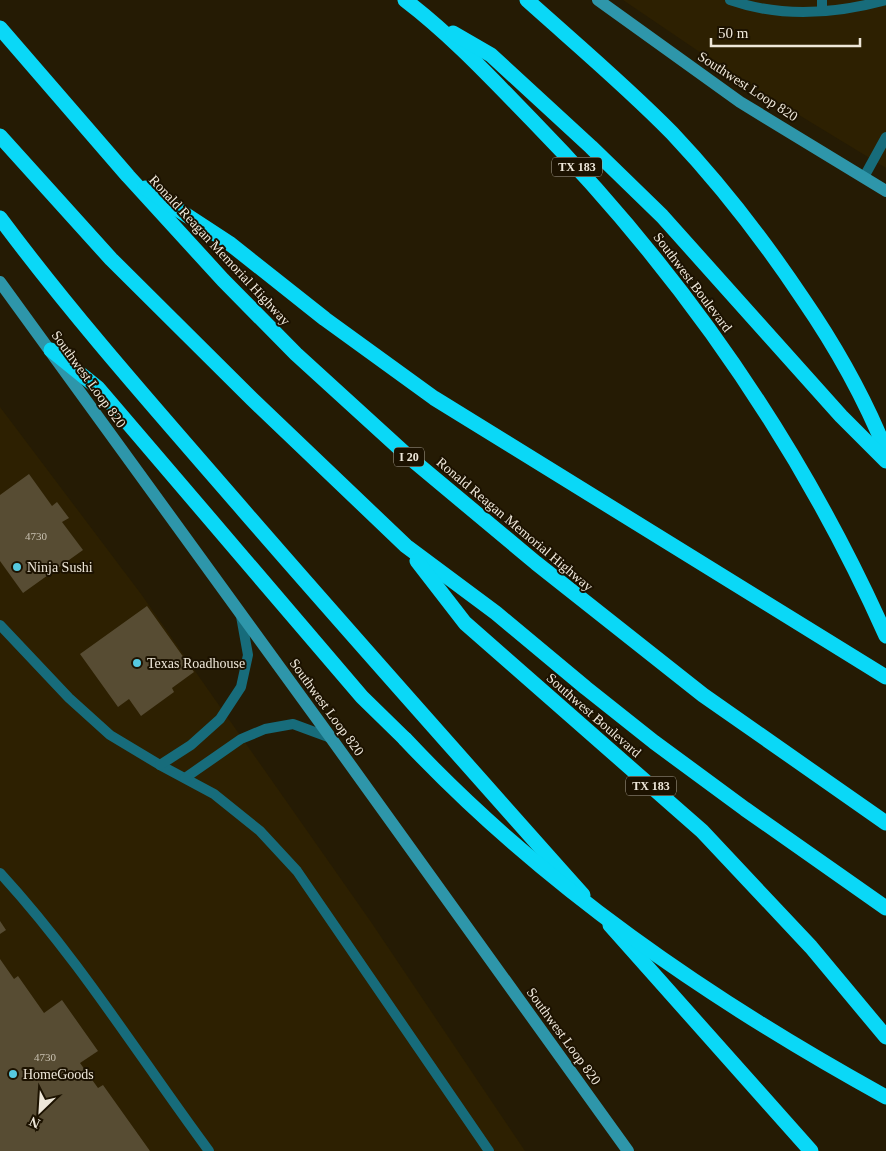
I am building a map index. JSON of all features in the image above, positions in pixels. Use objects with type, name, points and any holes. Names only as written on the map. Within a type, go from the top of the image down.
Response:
[{"type":"highway","name":"Southwest Boulevard","points":[[405,0],[431,20],[515,102],[588,179],[631,227],[722,346],[762,404],[825,511],[861,579],[886,636]]},
{"type":"highway","points":[[527,0],[648,110],[728,196],[783,268],[825,331],[852,376],[886,451]]},
{"type":"highway","points":[[431,20],[491,56],[591,146],[662,216],[841,416],[886,461]]},
{"type":"highway","name":"Ronald Reagan Memorial Highway","points":[[0,28],[128,176],[223,280],[290,348],[409,457],[536,563],[703,695],[882,820]]},
{"type":"highway","points":[[0,136],[111,259],[252,399],[406,546],[496,612],[586,688],[654,742],[886,908]]},
{"type":"highway","points":[[128,176],[229,242],[325,320],[434,398],[886,677]]},
{"type":"highway","points":[[0,218],[101,343],[292,568],[810,1151]]},
{"type":"highway","points":[[51,350],[98,388],[362,697],[426,762],[496,828],[558,880],[625,932],[707,991],[766,1029],[886,1097]]},
{"type":"highway","name":"Southwest Boulevard","points":[[406,546],[465,623],[702,831],[811,947],[886,1037]]},
{"type":"main road","name":"Southwest Loop 820","points":[[598,0],[740,102],[886,190]]},
{"type":"main road","name":"Southwest Loop 820","points":[[0,282],[51,350],[628,1151]]},
{"type":"lane","points":[[730,0],[770,10],[822,12],[852,9],[886,1]]},
{"type":"lane","points":[[822,0],[822,12]]},
{"type":"lane","points":[[864,177],[886,138]]},
{"type":"lane","points":[[160,765],[191,745],[220,719],[241,687],[248,656],[241,616]]},
{"type":"lane","points":[[0,625],[69,698],[110,735],[214,794],[260,831],[297,871],[489,1151]]},
{"type":"lane","points":[[185,778],[241,739],[265,729],[293,724],[331,738]]},
{"type":"lane","points":[[0,874],[42,922],[104,1003],[209,1151]]},
{"type":"shaded area","points":[[623,0],[886,0],[886,168],[735,76]]},
{"type":"shaded area","points":[[0,407],[141,594],[371,922],[525,1151],[0,1151]]},
{"type":"building","points":[[29,474],[52,506],[57,502],[69,518],[62,522],[83,550],[23,593],[0,561],[0,495]]},
{"type":"building","name":"Texas Roadhouse","points":[[147,606],[194,672],[172,688],[174,692],[141,716],[129,699],[118,707],[80,654]]},
{"type":"building","points":[[0,921],[6,930],[0,934]]},
{"type":"building","points":[[0,959],[14,979],[18,976],[44,1013],[62,1000],[98,1051],[80,1063],[98,1088],[103,1085],[150,1151],[0,1151]]},
{"type":"place","name":"Ninja Sushi","points":[[17,567]]},
{"type":"place","name":"Texas Roadhouse","points":[[137,663]]},
{"type":"place","name":"HomeGoods","points":[[13,1074]]}]
